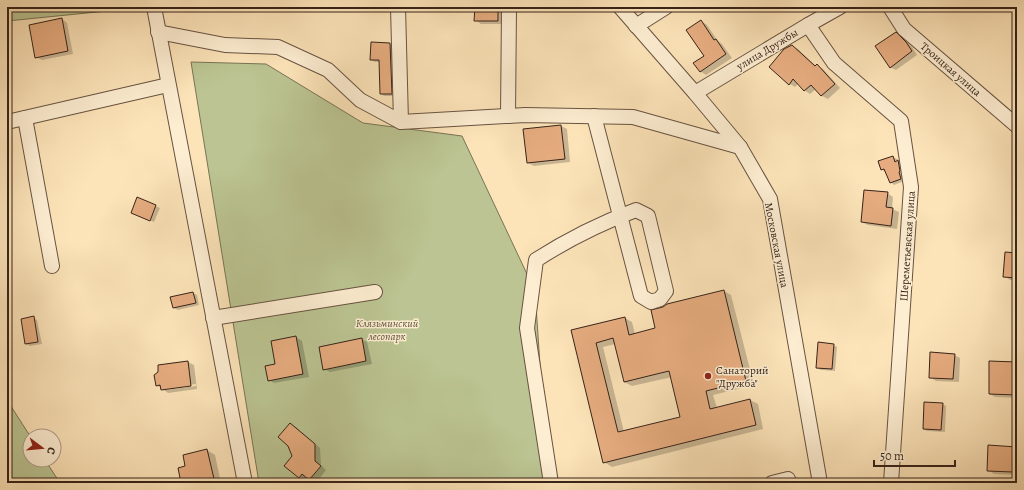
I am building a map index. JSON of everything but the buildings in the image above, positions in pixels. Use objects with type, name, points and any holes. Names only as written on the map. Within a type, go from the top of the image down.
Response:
[{"type":"street","points":[[154,7],[245,483]]},
{"type":"street","points":[[398,7],[401,122]]},
{"type":"street","points":[[508,7],[508,116]]},
{"type":"street","name":"Московская улица","points":[[620,7],[740,147],[770,199],[820,483]]},
{"type":"street","points":[[636,26],[666,7]]},
{"type":"street","name":"улица Дружбы","points":[[695,94],[840,7]]},
{"type":"street","name":"Троицкая улица","points":[[890,7],[904,29],[1017,126]]},
{"type":"street","name":"Шереметьевская улица","points":[[808,25],[834,63],[901,121],[911,187],[891,483]]},
{"type":"street","points":[[158,32],[225,45],[278,47],[328,70],[360,100],[401,122],[508,116],[633,117],[740,147]]},
{"type":"street","points":[[7,122],[168,85]]},
{"type":"street","points":[[550,483],[527,328],[536,260],[559,245],[620,216],[636,210],[648,216],[666,291],[660,299],[651,302],[641,296],[620,216],[594,116]]},
{"type":"street","points":[[25,118],[52,266]]},
{"type":"street","points":[[213,318],[376,292]]},
{"type":"street","points":[[772,483],[788,479]]},
{"type":"green space","points":[[7,7],[137,7],[137,8],[7,21]]},
{"type":"green space","name":"Клязьминский лесопарк","points":[[191,62],[266,64],[363,123],[462,136],[535,291],[548,483],[259,483]]},
{"type":"green space","points":[[7,400],[25,428],[22,428],[22,468],[50,468],[60,483],[7,483]]},
{"type":"place","name":"Санаторий \"Дружба\"","points":[[708,376]]}]
